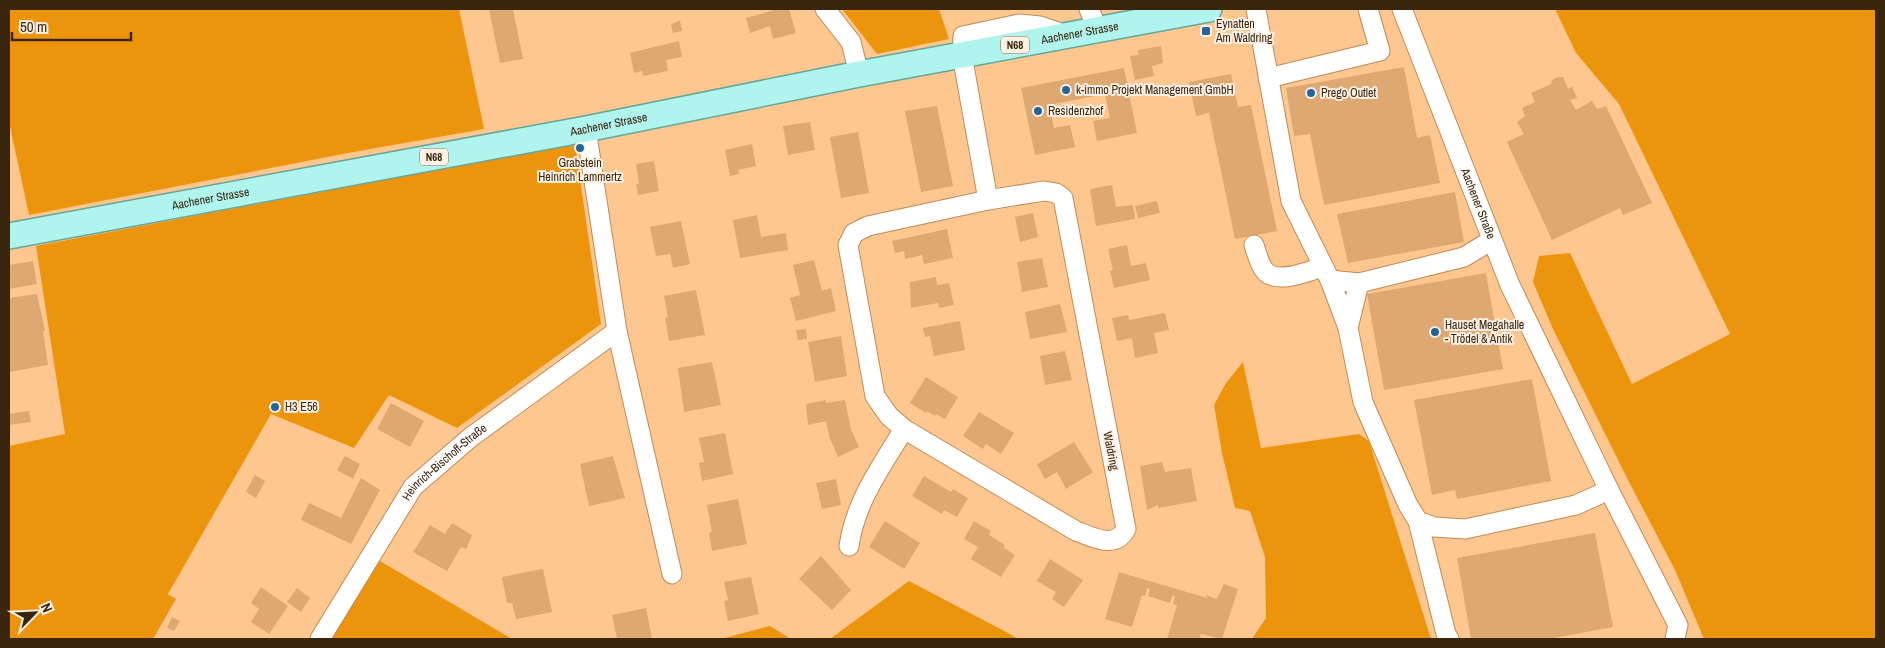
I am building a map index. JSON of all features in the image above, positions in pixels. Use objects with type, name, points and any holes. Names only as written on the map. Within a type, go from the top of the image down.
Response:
[{"type":"main road","name":"Aachener Strasse","points":[[9,236],[586,129],[859,74],[1068,36],[1094,19],[1209,9]]},
{"type":"street","points":[[825,9],[851,42],[859,74]]},
{"type":"street","points":[[1256,9],[1291,201],[1327,274],[1348,328],[1363,402],[1408,505],[1418,521],[1446,634],[1449,639]]},
{"type":"street","points":[[1268,78],[1380,52],[1368,9]]},
{"type":"street","name":"Aachener Straße","points":[[1254,245],[1263,270],[1271,276],[1327,274],[1359,283],[1464,257],[1492,240],[1402,9]]},
{"type":"street","points":[[962,55],[988,200]]},
{"type":"street","points":[[586,129],[617,331],[672,574]]},
{"type":"street","name":"Waldring","points":[[1044,191],[1056,193],[1063,198],[1126,530],[1122,537],[1115,540],[1102,540],[1076,531],[904,430],[889,416],[875,396],[848,245],[854,233],[868,226],[988,200],[1044,191]]},
{"type":"street","points":[[1492,240],[1510,285],[1609,490],[1678,625],[1675,639]]},
{"type":"street","points":[[1348,328],[1359,283]]},
{"type":"street","name":"Heinrich-Bischoff-Straße","points":[[320,639],[342,607],[413,487],[471,437],[617,331]]},
{"type":"street","points":[[848,546],[853,521],[861,501],[904,430]]},
{"type":"street","points":[[1418,521],[1434,527],[1465,529],[1576,505],[1609,490]]},
{"type":"shaded area","points":[[9,9],[459,9],[484,129],[348,153],[29,215],[9,122]]},
{"type":"shaded area","points":[[842,9],[939,9],[949,39],[877,54]]},
{"type":"shaded area","points":[[1555,9],[1876,9],[1876,639],[1704,639],[1675,570],[1553,329],[1533,282],[1539,256],[1570,253],[1632,384],[1730,334],[1619,104],[1576,53]]},
{"type":"shaded area","points":[[575,144],[601,324],[457,428],[389,395],[354,448],[271,414],[168,594],[176,599],[153,639],[9,639],[9,446],[65,434],[36,246]]},
{"type":"shaded area","points":[[1243,362],[1261,448],[1359,434],[1369,441],[1431,639],[1252,639],[1266,618],[1265,557],[1250,511],[1235,508],[1222,453],[1214,405],[1226,383]]},
{"type":"shaded area","points":[[380,561],[512,639],[329,639]]},
{"type":"shaded area","points":[[909,581],[1008,633],[1018,639],[830,639]]},
{"type":"shaded area","points":[[770,626],[791,639],[721,639]]},
{"type":"building","points":[[489,9],[513,9],[523,59],[500,63]]},
{"type":"building","points":[[778,9],[789,9],[796,33],[773,39],[770,26],[750,33],[746,18]]},
{"type":"building","points":[[680,21],[682,31],[673,33],[671,24]]},
{"type":"building","points":[[679,41],[682,57],[666,60],[668,71],[643,76],[642,71],[634,73],[630,53]]},
{"type":"building","points":[[1161,46],[1163,63],[1152,66],[1154,76],[1135,80],[1130,56],[1138,55],[1138,50]]},
{"type":"building","points":[[1404,67],[1417,138],[1430,135],[1440,183],[1324,205],[1310,134],[1294,136],[1286,88]]},
{"type":"building","name":"Residenzhof","points":[[1124,68],[1137,133],[1097,141],[1093,121],[1110,118],[1105,94],[1049,105],[1054,128],[1070,125],[1075,147],[1035,155],[1021,88]]},
{"type":"building","points":[[1231,74],[1238,107],[1251,105],[1277,231],[1235,239],[1209,113],[1196,116],[1189,82]]},
{"type":"building","points":[[1563,77],[1568,89],[1572,87],[1577,98],[1570,100],[1576,110],[1592,101],[1597,109],[1606,106],[1652,203],[1623,215],[1620,208],[1552,240],[1507,142],[1524,134],[1517,122],[1525,116],[1522,108],[1535,102],[1531,93],[1551,84],[1552,80]]},
{"type":"building","points":[[937,106],[953,186],[921,192],[905,111]]},
{"type":"building","points":[[810,122],[815,150],[788,155],[783,126]]},
{"type":"building","points":[[858,132],[869,193],[841,198],[830,137]]},
{"type":"building","points":[[752,144],[756,166],[738,170],[739,174],[730,176],[725,150]]},
{"type":"building","points":[[654,161],[659,191],[638,195],[636,184],[639,184],[636,164]]},
{"type":"building","points":[[1112,185],[1116,207],[1133,205],[1135,219],[1096,226],[1090,189]]},
{"type":"building","points":[[1455,192],[1464,242],[1348,263],[1337,214]]},
{"type":"building","points":[[1157,201],[1160,213],[1138,218],[1135,206]]},
{"type":"building","points":[[1033,213],[1038,237],[1020,242],[1015,217]]},
{"type":"building","points":[[757,215],[761,237],[786,233],[788,250],[740,258],[733,220]]},
{"type":"building","points":[[681,221],[690,264],[673,268],[670,254],[656,256],[650,227]]},
{"type":"building","points":[[947,229],[953,258],[924,264],[922,255],[905,259],[904,251],[895,253],[892,241]]},
{"type":"building","points":[[1127,245],[1131,266],[1146,263],[1150,280],[1114,288],[1110,271],[1113,270],[1108,249]]},
{"type":"building","points":[[1042,258],[1048,287],[1022,292],[1017,262]]},
{"type":"building","points":[[814,260],[822,291],[831,288],[836,311],[796,321],[790,298],[800,295],[793,265]]},
{"type":"building","points":[[33,261],[37,284],[9,289],[9,265]]},
{"type":"building","name":"Hauset Megahalle - Trödel & Antik","points":[[1486,273],[1503,369],[1384,390],[1367,294]]},
{"type":"building","points":[[936,277],[937,285],[949,283],[954,305],[939,308],[938,303],[911,308],[910,282]]},
{"type":"building","points":[[696,290],[705,335],[669,341],[665,318],[668,317],[664,296]]},
{"type":"building","points":[[37,294],[45,331],[43,331],[48,365],[9,372],[9,298]]},
{"type":"building","points":[[1060,304],[1067,332],[1030,339],[1025,312]]},
{"type":"building","points":[[1165,313],[1169,330],[1154,333],[1158,353],[1135,358],[1132,338],[1117,341],[1112,318],[1128,315],[1129,320]]},
{"type":"building","points":[[960,321],[965,350],[934,356],[930,336],[925,337],[923,328]]},
{"type":"building","points":[[806,329],[807,339],[798,340],[796,330]]},
{"type":"building","points":[[841,336],[847,376],[815,382],[808,342]]},
{"type":"building","points":[[1065,351],[1072,380],[1045,385],[1040,356]]},
{"type":"building","points":[[712,362],[721,405],[684,412],[678,368]]},
{"type":"building","points":[[926,377],[958,397],[945,419],[927,411],[926,413],[910,403]]},
{"type":"building","points":[[1532,379],[1551,481],[1457,499],[1455,490],[1432,495],[1414,400]]},
{"type":"building","points":[[826,400],[826,403],[845,400],[851,430],[859,447],[838,457],[829,436],[826,421],[808,425],[806,404]]},
{"type":"building","points":[[391,403],[424,421],[410,447],[377,429]]},
{"type":"building","points":[[29,411],[31,422],[9,425],[9,414]]},
{"type":"building","points":[[979,412],[1014,433],[1001,454],[986,444],[983,449],[963,436]]},
{"type":"building","points":[[725,433],[733,474],[702,481],[699,463],[704,462],[699,438]]},
{"type":"building","points":[[1074,442],[1093,472],[1066,489],[1057,472],[1045,479],[1037,464]]},
{"type":"building","points":[[345,456],[360,464],[353,479],[337,470]]},
{"type":"building","points":[[613,456],[625,498],[589,506],[580,464]]},
{"type":"building","points":[[1162,462],[1165,472],[1191,468],[1197,501],[1158,508],[1158,505],[1147,510],[1140,466]]},
{"type":"building","points":[[255,475],[265,481],[256,498],[246,492]]},
{"type":"building","points":[[924,476],[951,492],[953,489],[968,498],[957,517],[944,510],[942,514],[912,496]]},
{"type":"building","points":[[361,478],[380,490],[351,544],[301,520],[309,503],[341,518]]},
{"type":"building","points":[[836,479],[841,505],[822,509],[816,483]]},
{"type":"building","points":[[738,499],[747,544],[712,551],[709,533],[712,532],[707,505]]},
{"type":"building","points":[[885,521],[920,543],[904,569],[869,547]]},
{"type":"building","points":[[974,521],[991,531],[989,535],[1005,545],[1004,548],[1015,555],[1001,577],[971,559],[978,547],[964,539]]},
{"type":"building","points":[[452,523],[472,535],[466,549],[461,547],[447,571],[413,552],[430,525],[445,534]]},
{"type":"building","points":[[1595,533],[1613,627],[1549,639],[1471,639],[1457,558]]},
{"type":"building","points":[[821,556],[851,590],[832,610],[799,579]]},
{"type":"building","points":[[1050,559],[1083,580],[1064,607],[1052,599],[1056,592],[1037,581]]},
{"type":"building","points":[[543,569],[552,612],[516,619],[512,603],[507,603],[502,577]]},
{"type":"building","points":[[1119,572],[1207,598],[1206,595],[1217,599],[1224,584],[1238,589],[1222,639],[1201,634],[1199,639],[1167,639],[1177,605],[1173,604],[1175,596],[1173,595],[1170,603],[1148,596],[1150,589],[1147,588],[1145,596],[1142,595],[1132,627],[1105,619]]},
{"type":"building","points":[[751,577],[759,614],[728,621],[724,601],[728,600],[724,582]]},
{"type":"building","points":[[261,587],[288,606],[269,634],[251,622],[259,609],[251,603]]},
{"type":"building","points":[[297,588],[310,598],[301,612],[287,602]]},
{"type":"building","points":[[646,608],[652,639],[617,639],[612,615]]},
{"type":"building","points":[[172,617],[180,621],[174,631],[167,628]]},
{"type":"place","name":"Eynatten Am Waldring","points":[[1206,31]]},
{"type":"place","name":"k-immo Projekt Management GmbH","points":[[1066,90]]},
{"type":"place","name":"Prego Outlet","points":[[1311,93]]},
{"type":"place","name":"Residenzhof","points":[[1038,111]]},
{"type":"place","name":"Grabstein Heinrich Lammertz","points":[[580,148]]},
{"type":"place","name":"Hauset Megahalle - Trödel & Antik","points":[[1435,332]]},
{"type":"place","name":"H3 E56","points":[[275,407]]}]
